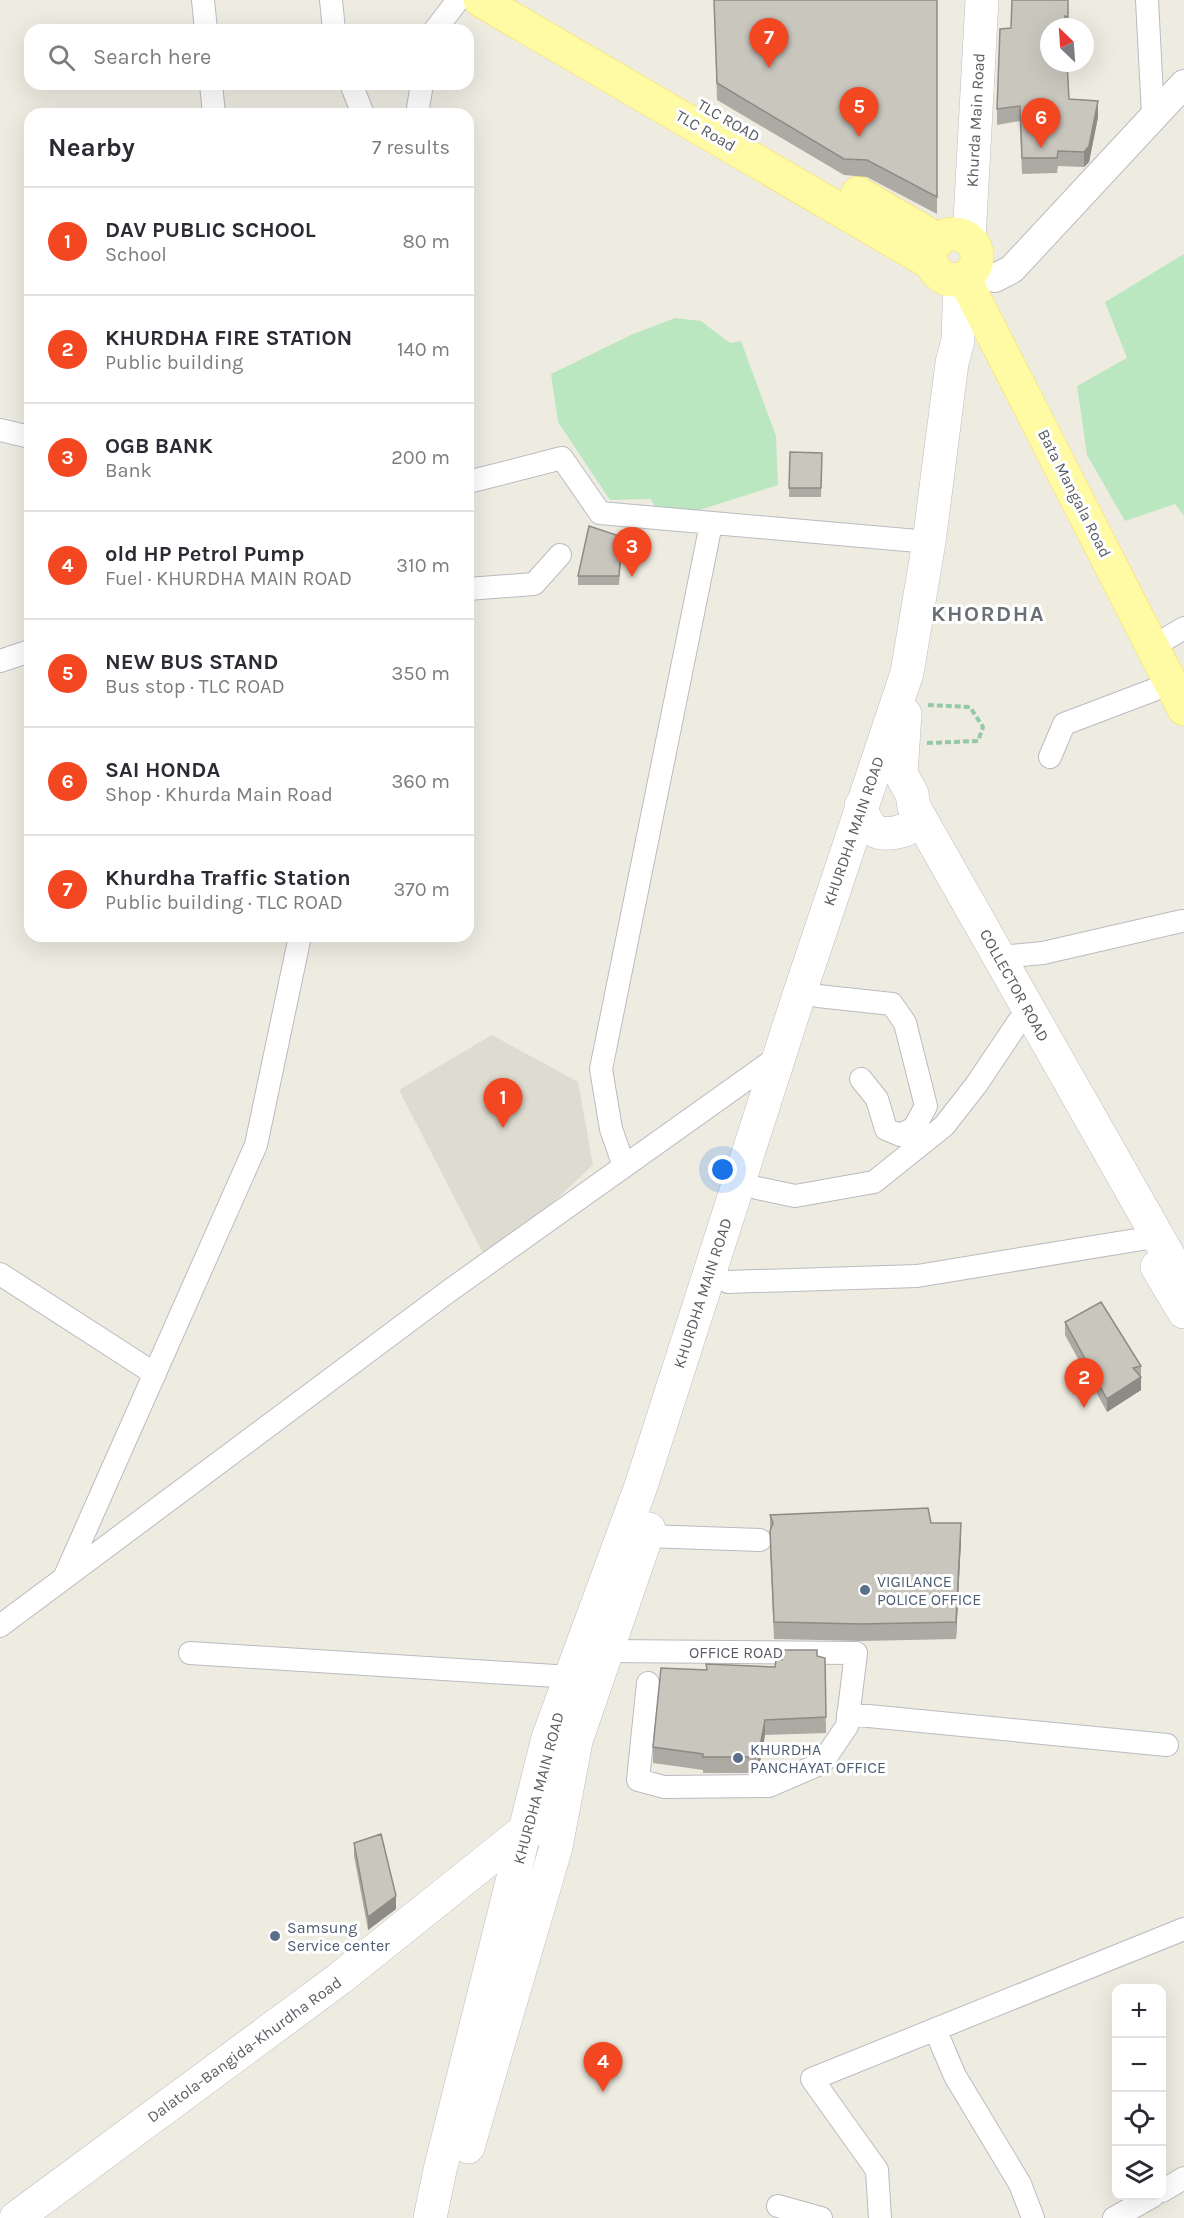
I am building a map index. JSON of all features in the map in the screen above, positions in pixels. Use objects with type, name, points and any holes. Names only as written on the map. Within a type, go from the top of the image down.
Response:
[{"type":"main road","name":"TLC Road","points":[[480,0],[955,261]]},
{"type":"main road","name":"TLC ROAD","points":[[521,0],[955,261]]},
{"type":"main road","points":[[955,261],[955,214],[966,0]]},
{"type":"main road","name":"Khurda Main Road","points":[[955,261],[982,0]]},
{"type":"main road","name":"KHURDHA MAIN ROAD","points":[[451,2218],[459,2175],[559,1835],[576,1742],[646,1536],[818,996],[890,796],[907,673],[929,542],[952,363],[958,340],[955,261]]},
{"type":"main road","name":"Bata Mangala Road","points":[[955,261],[1167,638],[1180,690]]},
{"type":"main road","points":[[890,796],[907,673]]},
{"type":"main road","name":"KHURDHA MAIN ROAD","points":[[430,2218],[548,1738],[641,1486],[779,1056],[890,796]]},
{"type":"main road","name":"COLLECTOR ROAD","points":[[890,796],[999,957],[1184,1283]]},
{"type":"main road","name":"COLLECTOR ROAD","points":[[890,796],[1184,1312]]},
{"type":"main road","points":[[525,1830],[559,1835]]},
{"type":"main road","name":"Dalatola-Bangida-Khurdha Road","points":[[16,2218],[339,1978],[525,1830]]},
{"type":"street","points":[[203,0],[205,24]]},
{"type":"street","points":[[331,0],[333,24]]},
{"type":"street","points":[[440,24],[458,0]]},
{"type":"street","points":[[1147,0],[1153,115]]},
{"type":"street","points":[[955,261],[995,278],[1012,268],[1184,84]]},
{"type":"street","points":[[212,90],[213,108]]},
{"type":"street","points":[[353,90],[361,108]]},
{"type":"street","points":[[418,108],[421,90]]},
{"type":"street","points":[[0,430],[24,436]]},
{"type":"street","points":[[474,480],[562,458],[600,513],[929,542]]},
{"type":"street","points":[[624,1166],[610,1129],[601,1069],[711,524]]},
{"type":"street","points":[[474,589],[534,584],[560,555]]},
{"type":"street","points":[[0,661],[24,653]]},
{"type":"street","points":[[1050,757],[1064,724],[1180,690]]},
{"type":"street","points":[[999,957],[1043,953],[1182,921]]},
{"type":"street","points":[[64,1579],[256,1145],[299,942]]},
{"type":"street","points":[[818,996],[892,1004],[905,1023],[926,1106],[914,1128],[900,1135],[886,1129],[877,1099],[861,1079]]},
{"type":"street","points":[[757,1188],[795,1196],[874,1182],[944,1126],[976,1085],[1019,1021]]},
{"type":"street","points":[[0,1626],[448,1291],[779,1056]]},
{"type":"street","points":[[728,1282],[917,1276],[1142,1239]]},
{"type":"street","points":[[0,1274],[155,1374]]},
{"type":"street","points":[[646,1536],[760,1540]]},
{"type":"street","name":"OFFICE ROAD","points":[[607,1651],[856,1653],[847,1726],[822,1763],[769,1786],[664,1787],[638,1780],[648,1683]]},
{"type":"street","points":[[190,1653],[571,1677]]},
{"type":"street","points":[[848,1714],[1167,1744]]},
{"type":"street","points":[[880,2218],[877,2170],[812,2079],[1184,1929]]},
{"type":"street","points":[[935,2029],[955,2076],[1020,2184],[1033,2218]]},
{"type":"street","points":[[1166,2188],[1184,2178]]},
{"type":"street","points":[[1114,2218],[1146,2200]]},
{"type":"street","points":[[778,2205],[821,2218]]},
{"type":"path","points":[[890,796],[978,741],[983,727],[970,707],[919,705]]},
{"type":"shaded area","points":[[492,1035],[578,1082],[593,1165],[488,1263],[399,1090]]},
{"type":"green space","points":[[1184,254],[1184,516],[1175,504],[1125,521],[1087,455],[1077,386],[1127,358],[1105,302]]},
{"type":"green space","points":[[675,318],[701,321],[730,343],[741,341],[776,436],[778,485],[690,513],[660,519],[651,499],[610,500],[558,422],[551,374],[633,334]]},
{"type":"building","points":[[714,0],[937,0],[937,197],[867,160],[844,159],[717,83]]},
{"type":"building","points":[[1012,0],[1068,0],[1068,17],[1040,18],[1040,72],[1068,72],[1069,99],[1098,101],[1089,146],[1084,152],[1058,151],[1057,158],[1022,158],[1020,106],[997,109],[1000,29],[1011,28]]},
{"type":"building","points":[[790,452],[822,453],[821,488],[789,488]]},
{"type":"building","points":[[589,526],[622,537],[619,576],[578,576]]},
{"type":"building","points":[[1101,1302],[1141,1366],[1133,1368],[1141,1377],[1107,1399],[1065,1322]]},
{"type":"building","name":"VIGILANCE POLICE OFFICE","points":[[928,1508],[931,1523],[961,1523],[956,1622],[862,1624],[774,1622],[770,1531],[773,1523],[770,1515]]},
{"type":"building","points":[[783,1650],[817,1650],[817,1656],[825,1658],[826,1717],[765,1720],[758,1757],[703,1757],[703,1754],[653,1747],[661,1668],[707,1670],[706,1664],[775,1667],[776,1660],[782,1660]]},
{"type":"building","points":[[381,1834],[396,1896],[368,1917],[354,1843]]},
{"type":"place","name":"Khurdha Traffic Station","points":[[769,68]]},
{"type":"place","name":"NEW BUS STAND","points":[[859,137]]},
{"type":"place","name":"SAI HONDA","points":[[1041,148]]},
{"type":"place","name":"OGB BANK","points":[[632,577]]},
{"type":"place","name":"DAV PUBLIC SCHOOL","points":[[503,1128]]},
{"type":"place","name":"KHURDHA FIRE STATION","points":[[1084,1408]]},
{"type":"place","name":"VIGILANCE POLICE OFFICE","points":[[865,1590]]},
{"type":"place","name":"KHURDHA PANCHAYAT OFFICE","points":[[738,1758]]},
{"type":"place","name":"Samsung Service center","points":[[275,1936]]},
{"type":"place","name":"old HP Petrol Pump","points":[[603,2092]]},
{"type":"district","name":"KHORDHA","points":[[988,613]]}]
